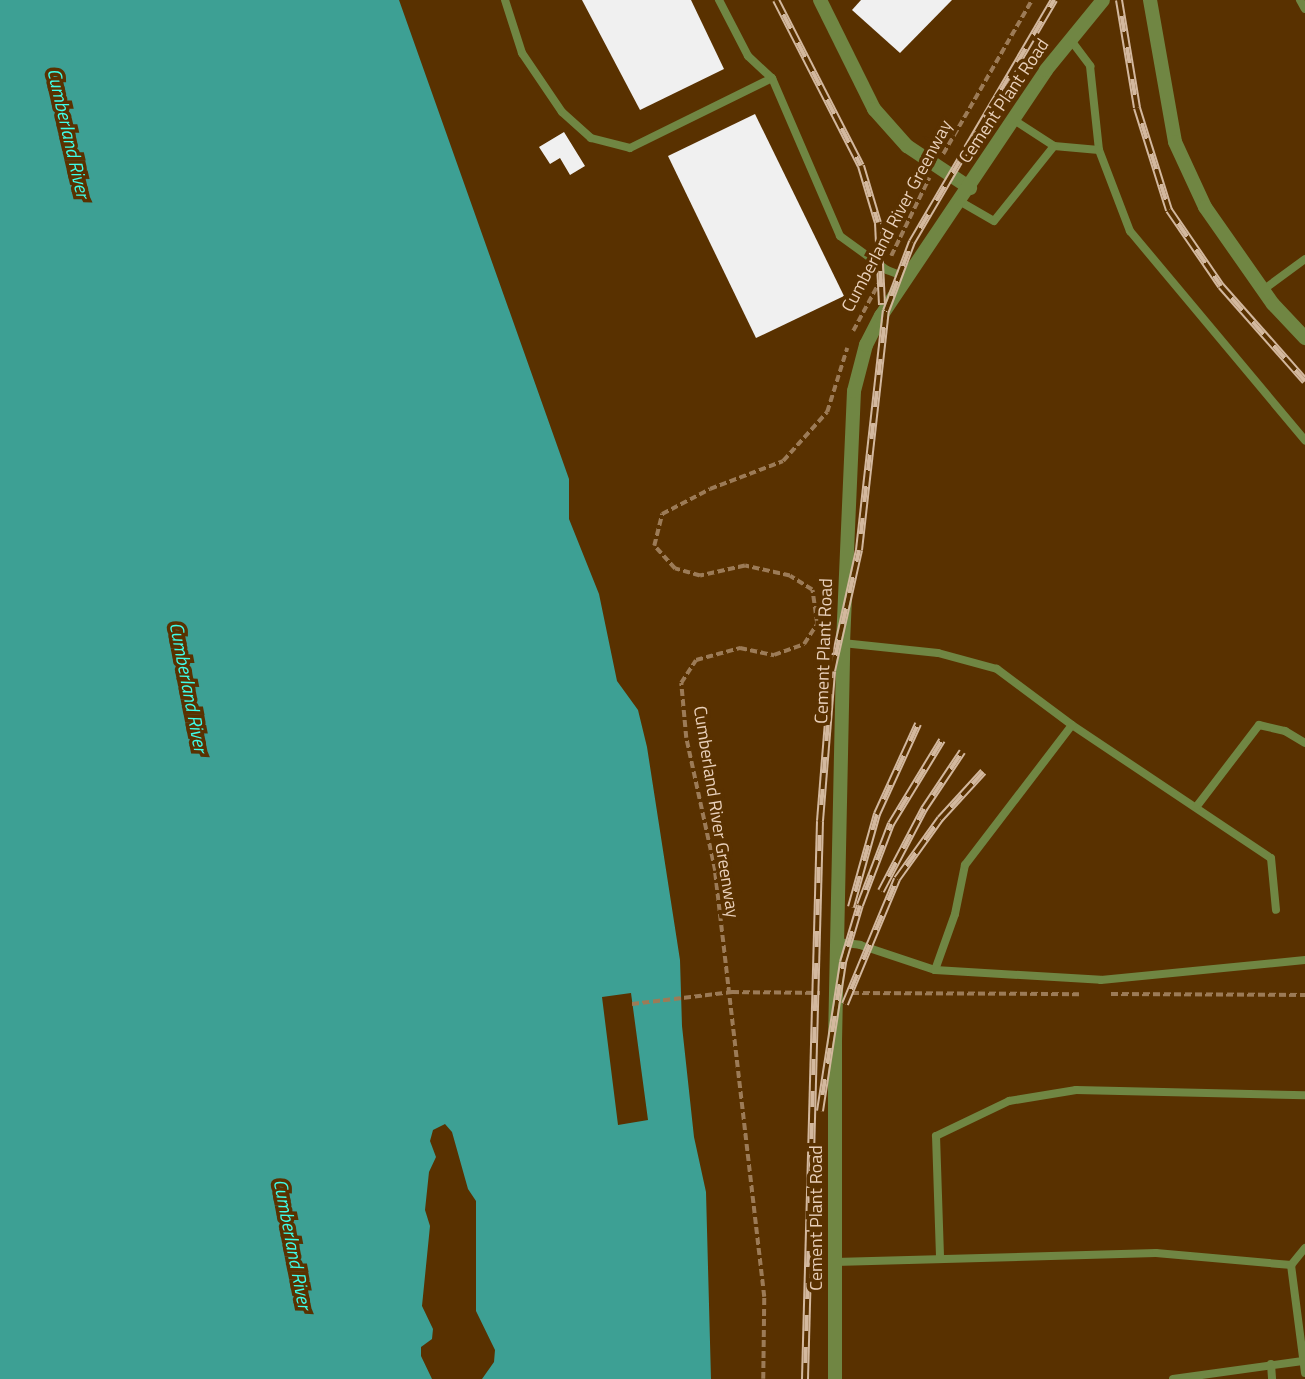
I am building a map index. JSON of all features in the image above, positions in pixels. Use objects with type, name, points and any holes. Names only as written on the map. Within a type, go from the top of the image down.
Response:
[{"type":"street","points":[[820,0],[874,109],[907,146],[970,188]]},
{"type":"street","name":"Cement Plant Road","points":[[835,1379],[837,942],[843,643],[854,391],[866,345],[908,278],[1069,39],[1103,0]]},
{"type":"street","points":[[1150,0],[1175,142],[1205,207],[1263,289],[1305,338]]},
{"type":"lane","points":[[505,0],[523,53],[562,112],[591,138],[630,148],[772,78]]},
{"type":"lane","points":[[719,0],[748,56],[772,78],[840,236],[887,270],[908,278]]},
{"type":"lane","points":[[1300,0],[1305,9]]},
{"type":"lane","points":[[1069,39],[1090,66],[1099,150],[1130,231],[1144,251],[1305,440]]},
{"type":"lane","points":[[1014,120],[1054,146],[1099,150]]},
{"type":"lane","points":[[961,202],[994,221],[1054,146]]},
{"type":"lane","points":[[1263,289],[1305,259]]},
{"type":"lane","points":[[843,643],[938,653],[997,669],[1072,725],[1197,806],[1271,858],[1276,910]]},
{"type":"lane","points":[[935,970],[955,914],[965,865],[1072,725]]},
{"type":"lane","points":[[1197,806],[1259,725],[1285,731],[1305,744]]},
{"type":"lane","points":[[837,942],[860,945],[935,970],[1101,980],[1305,960]]},
{"type":"lane","points":[[940,1256],[936,1136],[1009,1101],[1076,1090],[1305,1095]]},
{"type":"lane","points":[[1305,1248],[1291,1265],[1303,1337],[1305,1373]]},
{"type":"lane","points":[[835,1262],[940,1256],[1156,1253],[1291,1265]]},
{"type":"lane","points":[[1173,1379],[1303,1361]]},
{"type":"lane","points":[[1270,1364],[1272,1379]]},
{"type":"path","name":"Cumberland River Greenway","points":[[763,1379],[764,1297],[715,871],[686,738],[681,683],[696,660],[740,648],[774,655],[804,644],[817,624],[812,590],[790,576],[745,566],[700,576],[675,569],[654,547],[662,514],[710,488],[783,461],[827,412],[860,314],[887,270],[907,219],[1032,0]]},
{"type":"path","points":[[632,1004],[732,992],[830,993]]},
{"type":"path","points":[[844,993],[1082,994]]},
{"type":"path","points":[[1109,994],[1305,995]]},
{"type":"water","name":"Cumberland River","points":[[0,0],[399,0],[569,479],[569,519],[599,594],[617,681],[638,710],[647,747],[680,960],[682,1026],[694,1137],[706,1192],[711,1379],[482,1379],[494,1362],[495,1350],[476,1311],[476,1201],[468,1189],[452,1132],[445,1124],[433,1130],[430,1141],[436,1157],[429,1172],[425,1210],[430,1226],[422,1306],[433,1329],[432,1339],[421,1347],[421,1356],[432,1379],[0,1379]],"holes":[[[631,993],[648,1120],[618,1125],[602,997]]]},
{"type":"building","points":[[582,0],[691,0],[724,69],[640,110]]},
{"type":"building","points":[[861,0],[952,0],[900,53],[852,10]]},
{"type":"building","points":[[755,114],[844,296],[756,338],[668,156]]},
{"type":"building","points":[[564,132],[585,166],[570,175],[560,158],[550,164],[539,147]]},
{"type":"railway","points":[[776,0],[861,166],[878,223],[882,305]]},
{"type":"railway","points":[[805,1379],[820,821],[832,671],[859,550],[886,311],[912,242],[1054,0]]},
{"type":"railway","points":[[1119,0],[1137,108],[1169,210],[1221,286],[1305,381]]},
{"type":"railway","points":[[851,907],[877,814],[918,724]]},
{"type":"railway","points":[[820,1111],[843,962],[860,905],[891,824],[942,740]]},
{"type":"railway","points":[[881,891],[924,809],[962,752]]},
{"type":"railway","points":[[845,1004],[897,879],[940,819],[983,772]]}]
